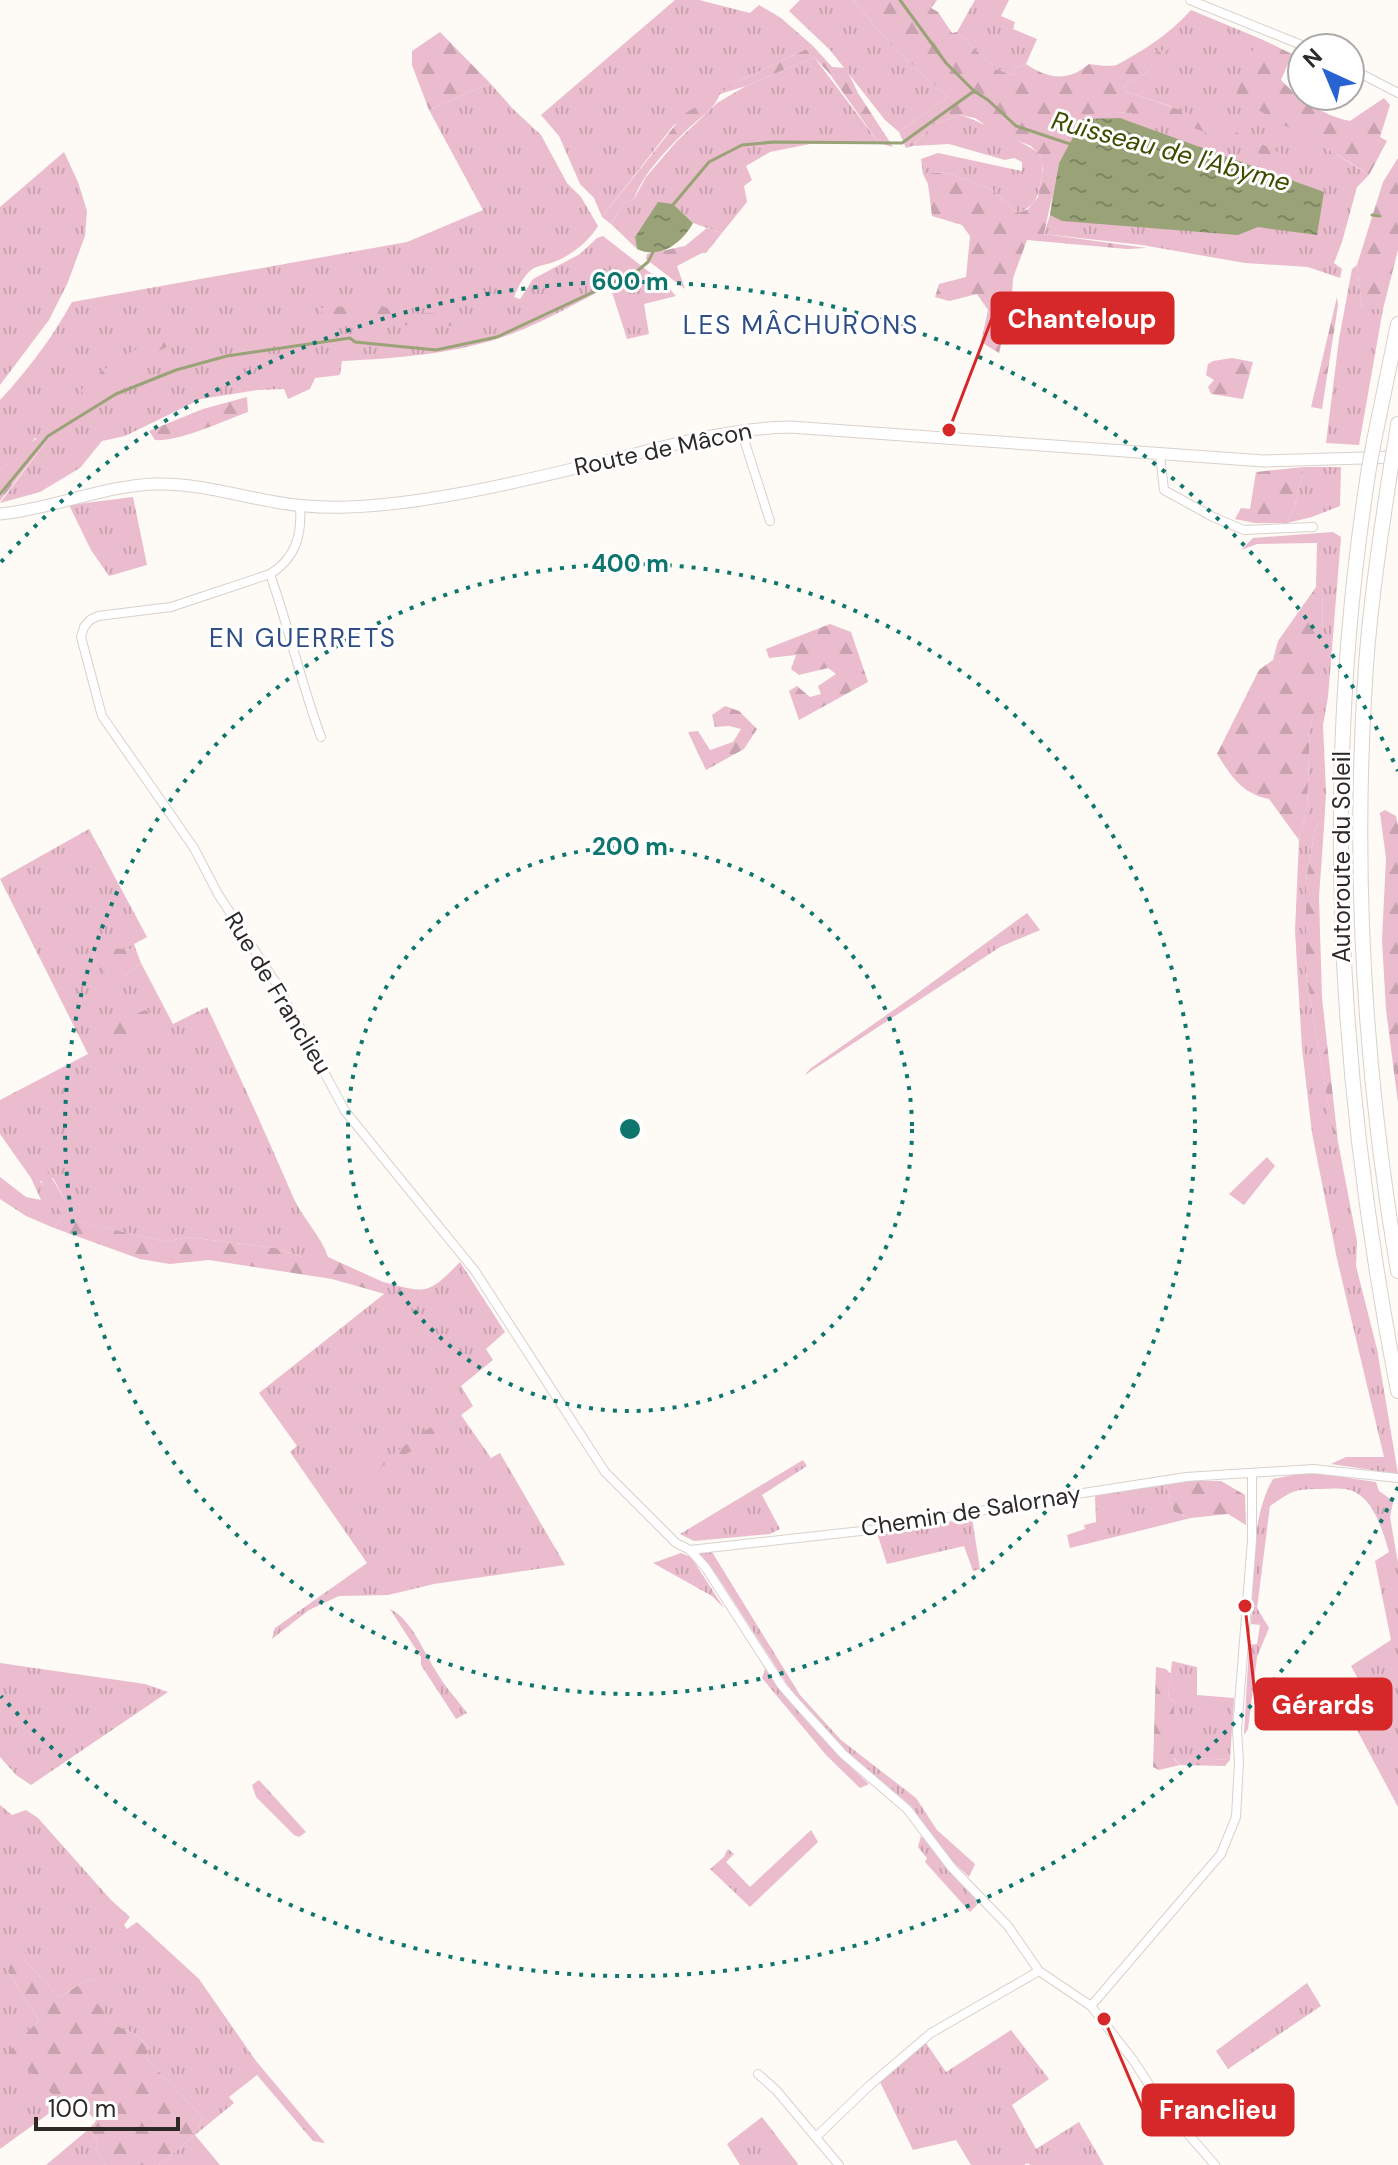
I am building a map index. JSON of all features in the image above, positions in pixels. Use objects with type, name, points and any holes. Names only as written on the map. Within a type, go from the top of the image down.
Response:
[{"type":"highway","name":"Autoroute du Soleil","points":[[1398,324],[1374,441],[1385,462],[1366,664],[1360,862],[1364,988],[1372,1076],[1398,1271]]},
{"type":"highway","name":"Autoroute du Soleil","points":[[1397,431],[1357,545],[1346,660],[1340,790],[1340,919],[1356,1121],[1374,1254],[1398,1391]]},
{"type":"street","points":[[1190,0],[1286,39]]},
{"type":"street","points":[[1366,76],[1398,93]]},
{"type":"street","name":"Route de Mâcon","points":[[0,514],[155,484],[187,485],[300,506],[361,507],[449,495],[741,430],[790,427],[1160,455],[1264,461],[1385,462]]},
{"type":"street","points":[[741,430],[770,521]]},
{"type":"street","points":[[1160,455],[1164,490],[1213,517],[1244,530],[1313,527]]},
{"type":"street","name":"Rue de Franclieu","points":[[300,506],[295,550],[284,565],[270,574],[171,607],[98,616],[90,620],[81,637],[102,716],[194,848],[218,894],[276,983],[345,1111],[475,1271],[605,1472],[676,1543],[690,1550]]},
{"type":"street","points":[[270,574],[321,737]]},
{"type":"street","name":"Chemin de Salornay","points":[[690,1550],[897,1527],[1057,1496],[1186,1477],[1313,1469],[1398,1478]]},
{"type":"street","points":[[1091,2006],[1221,1854],[1236,1817],[1237,1730],[1252,1540],[1252,1474]]},
{"type":"street","points":[[690,1550],[715,1581],[782,1686],[843,1754],[907,1809],[952,1868],[1008,1926],[1039,1971],[1091,2006],[1133,2060],[1161,2103],[1215,2165]]},
{"type":"street","points":[[816,2137],[931,2033],[1039,1971]]},
{"type":"street","points":[[758,2074],[776,2090],[839,2165]]},
{"type":"green space","points":[[675,0],[699,0],[750,13],[759,5],[781,18],[813,46],[741,80],[673,126],[602,217],[594,198],[580,184],[559,136],[541,115]]},
{"type":"green space","points":[[800,0],[853,0],[891,45],[948,97],[899,132],[885,120],[830,50],[789,11]]},
{"type":"green space","points":[[853,0],[937,0],[931,8],[938,12],[952,33],[957,32],[996,69],[1012,75],[1015,68],[1026,64],[1042,73],[1066,76],[1089,64],[1121,65],[1170,47],[1147,72],[1124,86],[1126,92],[1213,123],[1298,162],[1261,154],[1175,121],[1153,116],[1108,114],[1084,119],[1059,163],[1044,234],[1147,248],[1027,240],[1013,278],[1012,297],[999,353],[981,342],[988,310],[977,294],[949,301],[935,297],[939,284],[966,277],[970,236],[962,225],[932,216],[928,184],[923,174],[945,172],[991,189],[1018,213],[1028,209],[1038,197],[1043,169],[1040,155],[1031,146],[994,131],[975,118],[960,115],[933,125],[906,148],[899,132],[948,97],[891,45]]},
{"type":"green space","points":[[975,0],[1009,0],[1001,16],[1015,22],[1013,29],[1037,39],[1026,64],[1015,68],[1012,75],[996,69],[957,32]]},
{"type":"green space","points":[[1191,10],[1261,39],[1247,60],[1286,112],[1304,134],[1369,175],[1357,187],[1334,263],[1342,269],[1340,278],[1308,267],[1245,263],[1142,245],[1044,234],[1050,215],[1054,178],[1083,119],[1106,114],[1152,115],[1197,127],[1262,154],[1170,106],[1126,92],[1124,86],[1147,72],[1168,48],[1134,63],[1111,68],[1173,28]]},
{"type":"green space","points":[[440,32],[490,83],[429,110],[412,65],[412,51]]},
{"type":"green space","points":[[1261,39],[1286,51],[1286,68],[1281,80],[1286,85],[1286,112],[1323,112],[1350,121],[1384,98],[1390,105],[1380,137],[1387,141],[1369,175],[1236,96],[1247,59]]},
{"type":"green space","points":[[813,46],[832,67],[846,68],[858,93],[893,147],[879,143],[814,57],[720,94],[711,108],[658,161],[634,199],[624,203],[611,224],[602,217],[684,114],[741,80]]},
{"type":"green space","points":[[814,57],[879,143],[810,144],[770,152],[746,166],[752,180],[744,186],[747,202],[722,233],[693,223],[673,204],[635,237],[637,249],[611,224],[624,203],[634,199],[646,177],[676,142],[717,103],[746,86]]},
{"type":"green space","points":[[490,83],[541,135],[567,183],[581,197],[598,226],[573,251],[531,270],[514,297],[520,299],[533,279],[580,254],[603,236],[676,296],[644,304],[649,334],[627,339],[610,286],[514,333],[472,346],[429,354],[342,361],[340,375],[315,378],[310,389],[288,399],[284,389],[201,399],[125,436],[102,441],[80,468],[40,492],[0,503],[48,439],[35,438],[0,470],[0,400],[39,353],[72,302],[407,242],[483,210],[429,110]]},
{"type":"green space","points":[[960,115],[1002,133],[1039,154],[1042,170],[1039,190],[1034,202],[1027,208],[1018,213],[991,189],[945,172],[923,174],[921,159],[938,153],[1022,171],[1022,162],[1014,158],[1005,160],[949,144],[912,146],[933,125]]},
{"type":"green space","points":[[64,152],[87,211],[85,236],[68,282],[49,320],[0,385],[0,207]]},
{"type":"green space","points":[[1398,158],[1398,250],[1383,309],[1362,309],[1357,265],[1383,182]]},
{"type":"green space","points":[[707,228],[722,233],[706,253],[677,266],[685,289],[646,259],[647,254],[685,246]]},
{"type":"green space","points":[[1357,265],[1362,309],[1383,309],[1359,445],[1326,443],[1339,339],[1352,269]]},
{"type":"green space","points":[[1337,297],[1322,409],[1311,407]]},
{"type":"green space","points":[[377,304],[400,313],[468,314],[470,325],[412,327],[381,317],[323,316],[320,308]]},
{"type":"green space","points":[[167,338],[169,346],[119,370],[81,398],[81,390],[110,365],[132,351]]},
{"type":"green space","points":[[1232,358],[1253,362],[1243,399],[1211,394],[1208,387],[1214,380],[1206,375],[1208,364]]},
{"type":"green space","points":[[247,397],[248,412],[201,430],[165,440],[155,440],[149,431],[203,409]]},
{"type":"green space","points":[[44,434],[48,439],[0,501],[0,470]]},
{"type":"green space","points":[[1304,467],[1341,467],[1340,506],[1287,523],[1295,505]]},
{"type":"green space","points":[[1304,467],[1295,505],[1287,523],[1255,523],[1235,519],[1241,508],[1250,509],[1256,472]]},
{"type":"green space","points":[[133,497],[147,565],[109,576],[91,550],[69,505]]},
{"type":"green space","points":[[1333,532],[1341,537],[1323,725],[1324,827],[1319,823],[1315,829],[1306,880],[1306,973],[1333,1133],[1338,1142],[1357,1241],[1356,1266],[1377,1349],[1398,1474],[1331,1464],[1346,1457],[1384,1457],[1337,1259],[1312,1133],[1302,1048],[1295,931],[1299,840],[1307,810],[1310,730],[1320,681],[1313,676],[1322,635],[1323,590],[1316,587],[1317,543],[1257,544],[1241,550],[1253,538]]},
{"type":"green space","points":[[1316,587],[1323,589],[1322,635],[1314,675],[1321,681],[1310,730],[1307,810],[1299,840],[1269,799],[1244,788],[1217,754],[1259,670],[1273,660],[1278,641]]},
{"type":"green space","points":[[830,624],[851,632],[868,682],[799,720],[789,691],[797,686],[810,697],[821,694],[818,686],[836,674],[828,668],[799,675],[791,669],[796,655],[769,658],[766,649]]},
{"type":"green space","points":[[725,706],[739,711],[757,729],[744,749],[706,770],[688,732],[698,731],[710,750],[733,742],[741,729],[715,727],[712,715]]},
{"type":"green space","points":[[1385,810],[1396,816],[1398,825],[1398,1103],[1386,1010],[1382,940],[1386,858],[1380,813]]},
{"type":"green space","points":[[1319,823],[1324,827],[1319,897],[1322,998],[1338,1142],[1333,1134],[1306,973],[1306,880],[1315,829]]},
{"type":"green space","points":[[89,829],[147,937],[134,944],[136,950],[95,948],[96,959],[110,981],[126,975],[141,963],[173,1024],[207,1007],[294,1199],[328,1257],[302,1257],[275,1248],[187,1237],[166,1242],[76,1221],[53,1178],[40,1181],[60,1207],[61,1219],[54,1228],[26,1216],[0,1199],[0,1177],[26,1197],[41,1200],[31,1178],[0,1134],[0,1100],[88,1054],[0,879]]},
{"type":"green space","points":[[1027,913],[1040,930],[1000,947],[805,1075],[811,1068]]},
{"type":"green space","points":[[94,947],[136,950],[141,963],[126,975],[109,982],[96,959]]},
{"type":"green space","points":[[145,1010],[152,1014],[152,1021],[133,1035],[107,1046],[101,1041],[97,1032]]},
{"type":"green space","points":[[1267,1157],[1275,1166],[1244,1205],[1229,1194]]},
{"type":"green space","points":[[46,1168],[77,1221],[166,1242],[187,1237],[275,1248],[302,1257],[328,1257],[383,1282],[385,1294],[332,1279],[209,1260],[170,1264],[140,1259],[54,1228],[61,1219],[41,1180],[40,1175]]},
{"type":"green space","points":[[460,1262],[505,1332],[486,1349],[493,1360],[461,1386],[473,1406],[461,1415],[491,1458],[500,1453],[565,1565],[434,1584],[388,1595],[339,1596],[309,1610],[272,1639],[275,1628],[367,1563],[290,1452],[297,1446],[259,1393],[384,1294],[383,1282],[426,1289],[440,1281]]},
{"type":"green space","points":[[440,1424],[443,1433],[436,1439],[382,1466],[376,1475],[351,1475],[360,1465],[385,1459]]},
{"type":"green space","points":[[803,1460],[807,1466],[762,1495],[780,1529],[770,1534],[694,1541],[680,1534]]},
{"type":"green space","points":[[1308,1472],[1376,1482],[1379,1491],[1389,1498],[1394,1497],[1390,1517],[1398,1563],[1398,1807],[1356,1728],[1378,1715],[1351,1666],[1391,1640],[1375,1561],[1389,1552],[1373,1510],[1355,1492],[1347,1489],[1299,1490],[1270,1506],[1257,1608],[1269,1628],[1257,1657],[1248,1729],[1244,1735],[1249,1645],[1257,1644],[1260,1625],[1251,1624],[1254,1549],[1260,1512],[1273,1479]]},
{"type":"green space","points":[[1221,1481],[1245,1495],[1246,1525],[1228,1514],[1191,1518],[1174,1512],[1166,1485]]},
{"type":"green space","points":[[1166,1485],[1174,1512],[1191,1518],[1070,1548],[1067,1535],[1096,1522],[1095,1495]]},
{"type":"green space","points":[[972,1518],[980,1569],[973,1571],[964,1546],[887,1564],[877,1533],[900,1532]]},
{"type":"green space","points":[[712,1552],[800,1695],[841,1740],[916,1798],[937,1830],[975,1864],[969,1877],[951,1860],[911,1806],[845,1750],[796,1698],[718,1577],[698,1553]]},
{"type":"green space","points":[[681,1553],[691,1557],[724,1608],[712,1596],[653,1563]]},
{"type":"green space","points":[[390,1609],[411,1628],[439,1677],[467,1713],[456,1719]]},
{"type":"green space","points":[[1172,1661],[1197,1667],[1197,1695],[1234,1698],[1230,1760],[1193,1758],[1180,1765],[1174,1758],[1174,1701],[1168,1698]]},
{"type":"green space","points":[[0,1663],[145,1684],[168,1692],[31,1785],[16,1775],[0,1757]]},
{"type":"green space","points":[[1156,1667],[1166,1669],[1171,1674],[1168,1698],[1174,1701],[1174,1759],[1180,1765],[1159,1770],[1153,1767]]},
{"type":"green space","points":[[765,1669],[814,1729],[869,1784],[860,1788],[826,1755],[762,1678]]},
{"type":"green space","points":[[1193,1758],[1230,1760],[1225,1766],[1180,1765]]},
{"type":"green space","points":[[259,1780],[306,1832],[299,1837],[294,1835],[256,1797],[252,1785]]},
{"type":"green space","points":[[0,1805],[12,1815],[26,1810],[38,1818],[130,1917],[124,1925],[127,1929],[137,1922],[199,1979],[256,2061],[325,2143],[313,2141],[257,2075],[229,2097],[234,2103],[195,2135],[203,2118],[146,2058],[149,2048],[137,2035],[115,2025],[96,2003],[100,1983],[89,1979],[59,1997],[26,1962],[26,1951],[8,1972],[39,2020],[10,2051],[62,2104],[0,2149]]},
{"type":"green space","points":[[811,1830],[818,1842],[750,1907],[710,1869],[728,1849],[734,1854],[726,1862],[750,1887]]},
{"type":"green space","points":[[921,1836],[975,1897],[977,1905],[970,1912],[925,1862],[927,1858],[918,1847]]},
{"type":"green space","points":[[26,1950],[26,1962],[59,1997],[89,1979],[101,1983],[97,2003],[115,2025],[137,2035],[149,2048],[146,2058],[203,2118],[195,2135],[159,2165],[106,2165],[96,2151],[98,2143],[90,2128],[96,2121],[74,2096],[62,2104],[9,2051],[39,2020],[8,1972],[15,1954]]},
{"type":"green space","points":[[1307,1983],[1321,2006],[1228,2069],[1216,2051]]},
{"type":"green space","points":[[1011,2030],[1049,2079],[1012,2105],[1036,2149],[1079,2122],[1104,2165],[971,2165],[956,2140],[913,2150],[879,2080],[926,2043],[946,2072]]},
{"type":"green space","points":[[762,2117],[797,2165],[740,2165],[727,2144]]},
{"type":"green space","points":[[90,2128],[98,2143],[96,2151],[106,2165],[46,2165]]},
{"type":"green space","points":[[195,2135],[220,2165],[159,2165]]},
{"type":"water","points":[[1120,118],[1324,192],[1317,235],[1258,227],[1238,235],[1062,221],[1050,215],[1059,163],[1083,119]]},
{"type":"water","points":[[658,202],[673,204],[693,223],[670,248],[654,252],[637,249],[635,237]]},
{"type":"waterway","name":"Ruisseau de l'Abyme","points":[[900,0],[946,63],[974,91],[1016,126],[1073,145]]},
{"type":"waterway","points":[[672,206],[709,162],[742,145],[774,142],[902,143],[974,91]]},
{"type":"waterway","name":"Ruisseau de l'Abyme","points":[[1372,215],[1380,216]]},
{"type":"waterway","points":[[0,494],[48,436],[116,394],[176,370],[227,356],[350,338],[355,342],[436,350],[497,337],[636,272],[648,262],[654,250]]},
{"type":"place","name":"Chanteloup","points":[[949,430]]},
{"type":"place","name":"Gérards","points":[[1245,1606]]},
{"type":"place","name":"Franclieu","points":[[1104,2019]]},
{"type":"district","name":"LES MÂCHURONS","points":[[801,325]]},
{"type":"district","name":"EN GUERRETS","points":[[303,638]]}]
